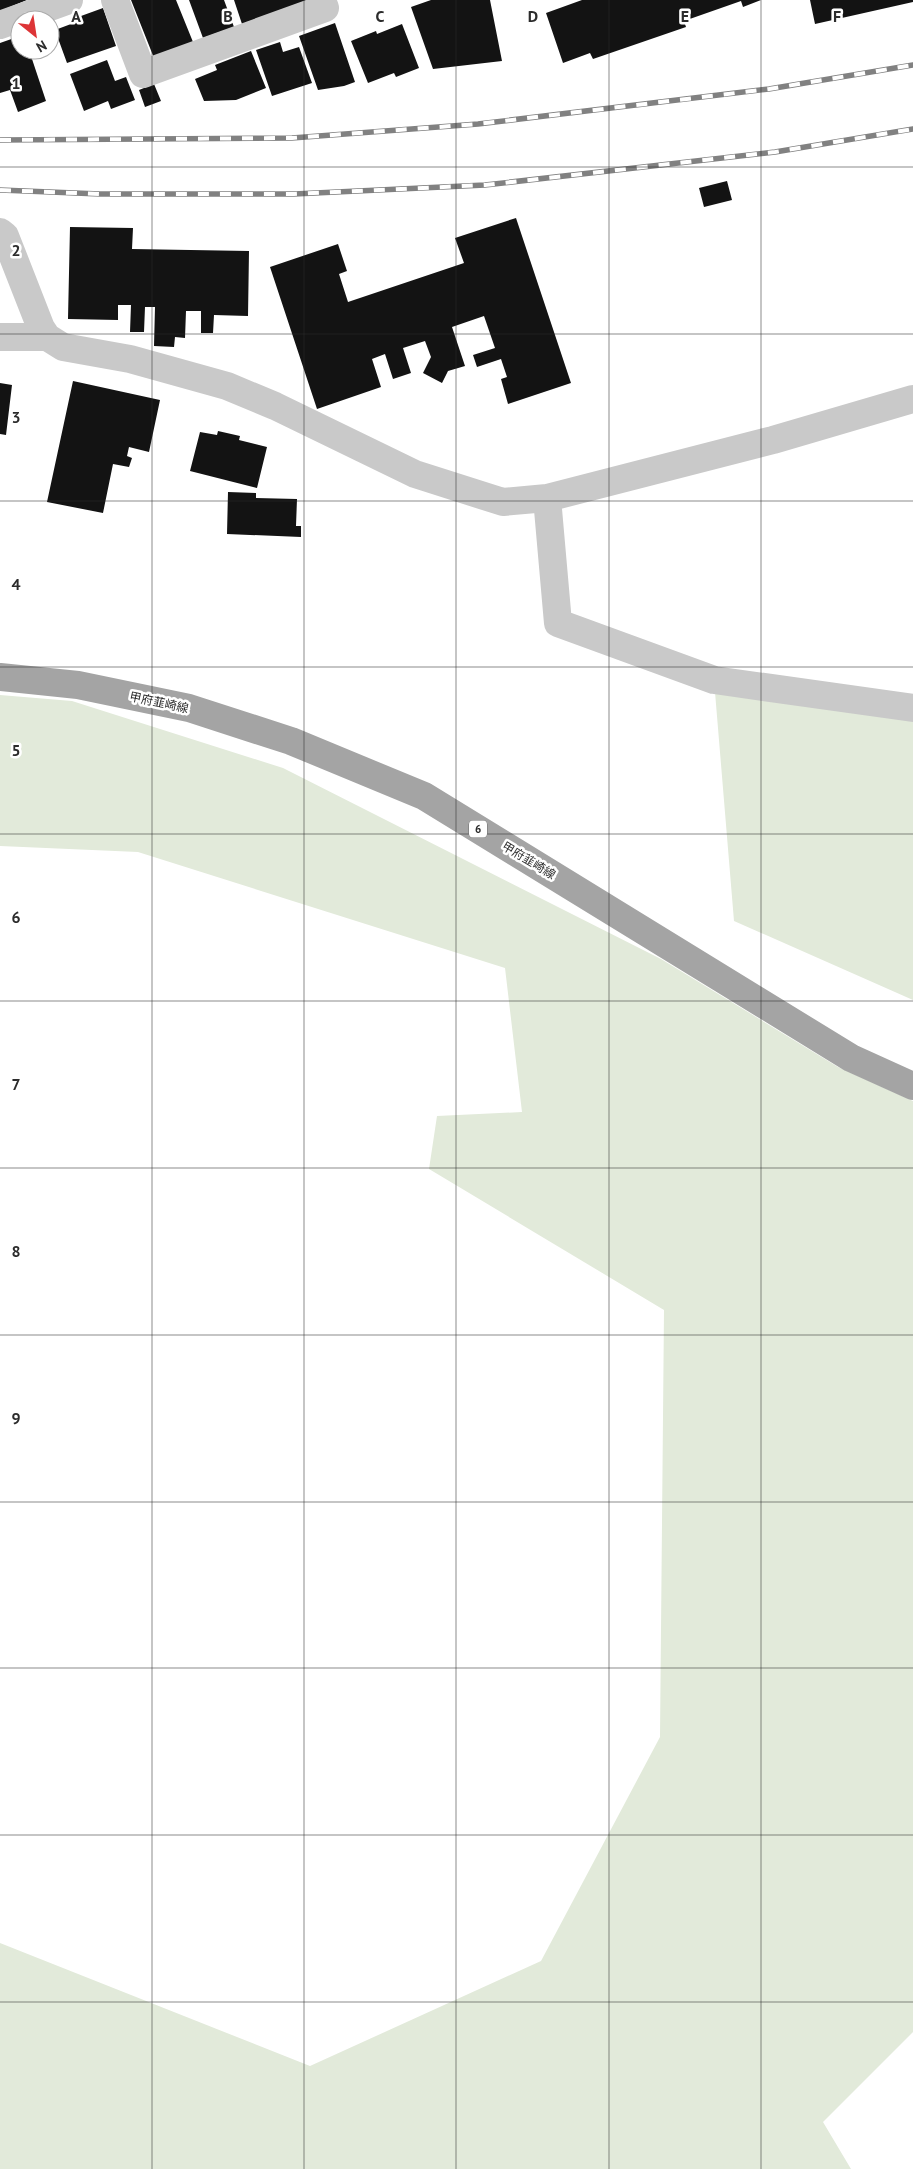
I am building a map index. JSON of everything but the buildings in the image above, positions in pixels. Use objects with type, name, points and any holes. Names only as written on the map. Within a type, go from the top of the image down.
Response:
[{"type":"main road","name":"甲府韮崎線","points":[[0,677],[78,685],[189,708],[291,741],[424,796],[851,1058],[913,1086]]},
{"type":"street","points":[[0,26],[70,0]]},
{"type":"street","points":[[116,0],[143,74],[325,8],[322,0]]},
{"type":"street","points":[[0,232],[5,236],[47,337]]},
{"type":"street","points":[[0,337],[47,337],[64,347],[130,359],[227,386],[275,406],[415,474],[504,502],[547,498],[773,440],[913,399]]},
{"type":"street","points":[[547,498],[558,623],[714,680],[913,708]]},
{"type":"green space","points":[[714,680],[910,708],[913,722],[913,1000],[734,921]]},
{"type":"green space","points":[[0,695],[72,701],[283,768],[661,959],[838,1067],[913,1101],[913,2032],[823,2122],[851,2169],[0,2169],[0,1943],[310,2066],[541,1961],[660,1737],[664,1310],[429,1169],[437,1116],[522,1112],[505,968],[138,852],[0,846]]},
{"type":"railway","points":[[0,140],[292,138],[478,124],[769,89],[913,65]]},
{"type":"railway","points":[[0,190],[100,194],[294,194],[485,185],[775,152],[913,129]]}]
